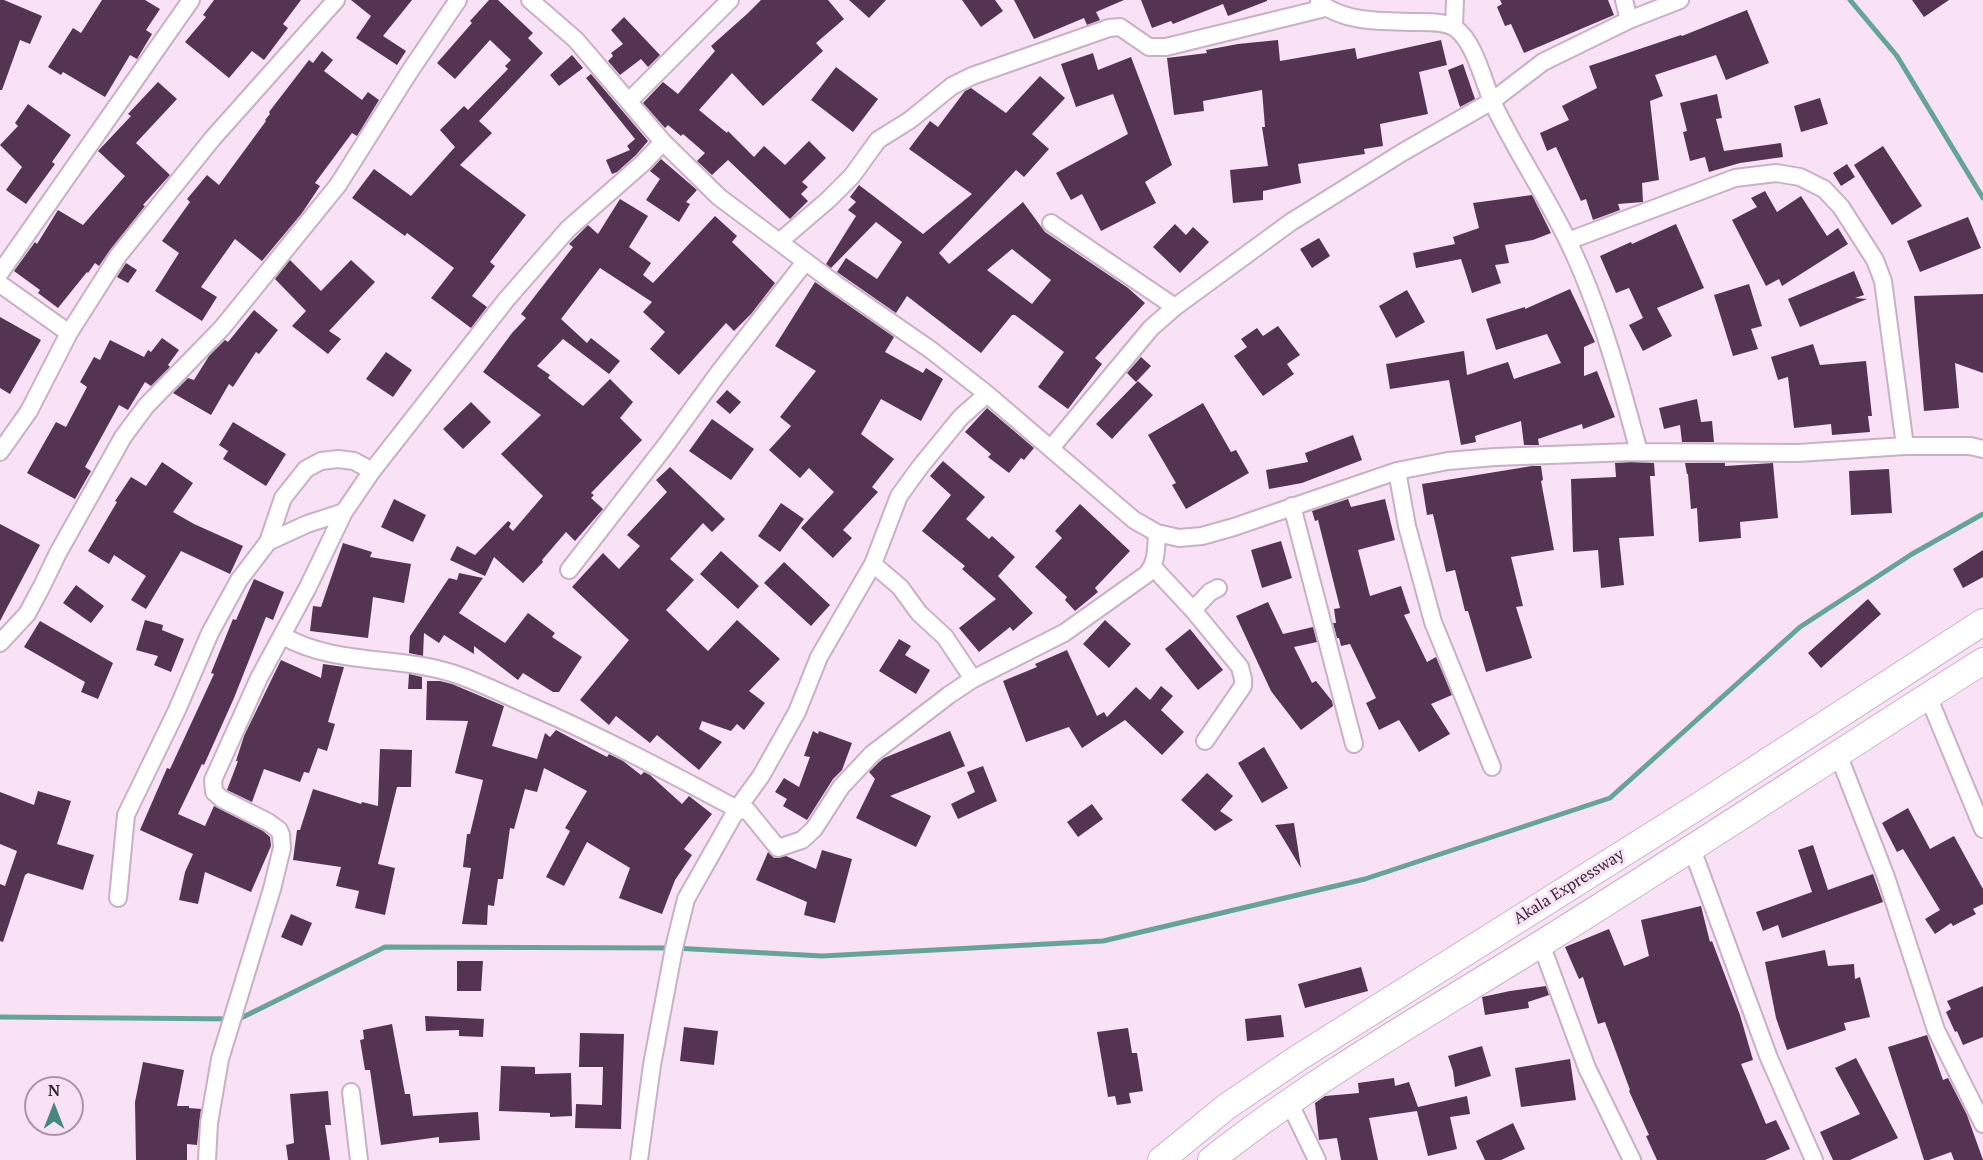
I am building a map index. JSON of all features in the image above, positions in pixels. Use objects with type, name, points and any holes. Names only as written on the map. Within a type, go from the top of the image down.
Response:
[{"type":"main road","name":"Akala Expressway","points":[[1161,1160],[1226,1107],[1298,1058],[1567,889],[1983,622]]},
{"type":"main road","name":"Akala Expressway","points":[[1211,1160],[1289,1102],[1692,849],[1983,661]]},
{"type":"main road","points":[[1858,703],[1874,731]]},
{"type":"street","points":[[0,273],[191,0]]},
{"type":"street","points":[[0,452],[29,411],[69,333],[118,256],[213,138],[336,0]]},
{"type":"street","points":[[0,643],[27,614],[58,553],[123,437],[146,406],[222,328],[338,185],[458,0]]},
{"type":"street","points":[[530,0],[576,40],[630,100],[663,142],[719,197],[931,350],[987,394],[1134,520],[1157,534],[1179,538],[1202,536],[1397,471],[1448,461],[1639,452],[1798,453],[1905,446],[1970,446],[1983,449]]},
{"type":"street","points":[[630,100],[730,0]]},
{"type":"street","points":[[1454,27],[1455,0]]},
{"type":"street","points":[[1624,0],[1629,20]]},
{"type":"street","points":[[1051,448],[1144,335],[1175,307],[1290,222],[1403,152],[1492,101],[1543,62],[1629,20],[1680,0]]},
{"type":"street","points":[[779,242],[852,176],[878,140],[910,120],[952,86],[972,76],[1109,28],[1120,27],[1149,47],[1166,47],[1320,4],[1342,16],[1435,22],[1454,27],[1466,39],[1492,101],[1568,241],[1591,297],[1623,392],[1639,452]]},
{"type":"street","points":[[207,1160],[208,1123],[214,1086],[282,848],[281,835],[268,822],[222,799],[214,792],[213,780],[259,678],[283,636],[344,512],[372,471],[506,300],[568,229],[643,163],[663,142]]},
{"type":"street","points":[[1568,241],[1735,178],[1776,173],[1800,177],[1824,189],[1841,207],[1864,242],[1875,260],[1882,281],[1905,446]]},
{"type":"street","points":[[1051,223],[1175,307]]},
{"type":"street","points":[[569,570],[806,262]]},
{"type":"street","points":[[0,284],[69,333]]},
{"type":"street","points":[[639,1160],[654,1053],[686,899],[797,712],[819,657],[873,564],[899,496],[961,417],[987,394]]},
{"type":"street","points":[[118,897],[126,815],[177,710],[210,633],[239,580],[268,542],[283,498],[306,469],[321,461],[338,459],[354,461],[372,471]]},
{"type":"street","points":[[1397,471],[1407,526],[1432,622],[1492,767]]},
{"type":"street","points":[[1292,506],[1354,744]]},
{"type":"street","points":[[268,542],[307,524],[344,512]]},
{"type":"street","points":[[283,636],[324,653],[424,667],[456,674],[572,724],[737,810],[747,810],[778,848],[802,840],[814,829],[841,787],[872,754],[949,695],[973,679],[1064,633],[1147,574],[1153,567],[1156,555],[1157,534]]},
{"type":"street","points":[[873,564],[900,587],[920,613],[945,637],[973,679]]},
{"type":"street","points":[[1153,567],[1193,610],[1240,667],[1243,686],[1205,741]]},
{"type":"street","points":[[1193,610],[1210,592],[1218,588]]},
{"type":"street","points":[[1928,696],[1983,829]]},
{"type":"street","points":[[1838,754],[1886,877],[1936,1030],[1983,1124]]},
{"type":"street","points":[[1692,849],[1769,1058],[1814,1160]]},
{"type":"street","points":[[1541,944],[1587,1068],[1632,1160]]},
{"type":"street","points":[[351,1092],[359,1160]]},
{"type":"street","points":[[1289,1102],[1317,1160]]},
{"type":"building","points":[[0,0],[42,16],[30,44],[20,40],[2,90],[0,90]]},
{"type":"building","points":[[102,0],[145,0],[160,9],[146,30],[152,34],[137,59],[130,55],[105,97],[63,72],[61,75],[48,67],[73,28],[81,33]]},
{"type":"building","points":[[214,0],[301,0],[283,24],[288,28],[264,60],[252,51],[229,78],[185,42],[206,17],[203,15]]},
{"type":"building","points":[[351,0],[412,0],[383,36],[406,51],[397,65],[356,38],[371,16]]},
{"type":"building","points":[[489,0],[498,0],[533,33],[528,38],[543,53],[479,121],[492,133],[460,165],[526,215],[490,262],[495,266],[472,296],[487,307],[471,328],[431,298],[454,268],[407,233],[405,236],[352,198],[374,169],[411,196],[455,147],[440,130],[464,106],[468,110],[508,69],[505,66],[511,60],[490,40],[455,79],[437,63]]},
{"type":"building","points":[[761,0],[828,0],[844,19],[816,43],[823,51],[763,106],[732,73],[699,110],[727,133],[728,131],[754,157],[764,146],[785,165],[809,141],[826,158],[802,182],[808,187],[801,194],[808,201],[790,219],[728,160],[712,175],[697,161],[705,153],[683,134],[681,136],[668,125],[665,128],[643,103],[663,82],[678,94],[715,51],[711,46]]},
{"type":"building","points":[[849,0],[886,0],[869,18]]},
{"type":"building","points":[[962,0],[995,0],[1003,11],[981,27]]},
{"type":"building","points":[[1014,0],[1124,0],[1096,12],[1100,20],[1087,25],[1084,18],[1034,39]]},
{"type":"building","points":[[1141,0],[1267,1],[1228,16],[1223,4],[1173,24],[1171,21],[1152,28]]},
{"type":"building","points":[[1500,0],[1608,0],[1614,15],[1524,53],[1511,24],[1505,26],[1497,7],[1502,4]]},
{"type":"building","points":[[1912,0],[1949,0],[1924,17]]},
{"type":"building","points":[[1747,10],[1769,63],[1726,80],[1716,55],[1655,75],[1663,96],[1650,101],[1659,180],[1642,183],[1643,202],[1618,204],[1620,210],[1593,220],[1586,199],[1581,201],[1556,147],[1547,151],[1540,133],[1569,120],[1562,106],[1597,88],[1589,66],[1682,36]]},
{"type":"building","points":[[624,17],[660,55],[648,67],[641,59],[620,75],[608,61],[613,56],[611,53],[623,44],[611,30]]},
{"type":"building","points":[[1278,40],[1280,61],[1355,48],[1357,59],[1441,40],[1447,65],[1419,72],[1428,114],[1380,124],[1383,146],[1364,149],[1365,154],[1298,164],[1301,183],[1263,191],[1263,200],[1233,203],[1230,170],[1268,166],[1262,127],[1265,127],[1262,90],[1203,101],[1204,111],[1174,115],[1167,58],[1207,53],[1206,50],[1238,44]]},
{"type":"building","points":[[322,51],[333,60],[324,71],[362,100],[368,92],[379,100],[357,136],[352,133],[315,183],[320,186],[302,213],[262,261],[235,239],[201,287],[217,297],[202,321],[155,291],[179,253],[162,241],[190,202],[187,199],[207,175],[219,185],[266,121],[269,112],[309,60],[313,63]]},
{"type":"building","points":[[1093,53],[1098,70],[1131,57],[1172,165],[1145,182],[1156,203],[1101,231],[1082,194],[1071,200],[1056,173],[1128,134],[1113,94],[1076,107],[1061,64]]},
{"type":"building","points":[[572,55],[583,68],[559,86],[550,75]]},
{"type":"building","points":[[1463,64],[1475,99],[1460,107],[1448,70]]},
{"type":"building","points":[[836,67],[878,99],[853,132],[811,100]]},
{"type":"building","points":[[591,74],[648,141],[636,155],[612,174],[606,160],[630,150],[627,146],[635,139],[586,78]]},
{"type":"building","points":[[1040,76],[1065,98],[1032,134],[1049,149],[1024,177],[1016,170],[939,253],[949,264],[1023,202],[1045,232],[1128,288],[1145,303],[1095,358],[1102,364],[1068,409],[1038,387],[1064,352],[1015,315],[1012,315],[981,353],[907,296],[896,313],[837,272],[846,258],[877,279],[902,242],[876,222],[831,268],[826,264],[856,216],[848,210],[856,202],[850,197],[859,185],[923,234],[972,194],[909,149],[930,121],[938,127],[965,91],[971,88],[1006,113]],"holes":[[[1012,249],[1051,280],[1032,304],[987,270]]]},
{"type":"building","points":[[158,82],[177,99],[136,143],[170,175],[143,205],[145,206],[99,266],[95,263],[58,308],[38,293],[40,290],[14,271],[35,242],[37,244],[58,210],[83,225],[125,176],[98,151],[131,116],[128,114]]},
{"type":"building","points":[[1717,94],[1722,118],[1716,119],[1724,151],[1781,143],[1783,157],[1740,163],[1709,172],[1705,157],[1690,161],[1683,132],[1687,131],[1680,103]]},
{"type":"building","points":[[1820,98],[1828,124],[1801,132],[1794,106]]},
{"type":"building","points":[[28,104],[71,135],[52,162],[55,164],[26,204],[6,190],[22,167],[0,145],[18,126],[15,123]]},
{"type":"building","points":[[1883,146],[1922,206],[1892,225],[1854,165]]},
{"type":"building","points":[[661,159],[697,190],[686,202],[690,204],[679,222],[646,200],[660,179],[650,171]]},
{"type":"building","points":[[1847,164],[1855,177],[1841,186],[1833,173]]},
{"type":"building","points":[[1765,191],[1777,212],[1801,196],[1827,236],[1838,228],[1848,244],[1782,286],[1779,279],[1766,286],[1732,220],[1757,207],[1751,198]]},
{"type":"building","points":[[1532,195],[1551,233],[1533,240],[1505,245],[1509,263],[1495,265],[1501,283],[1472,293],[1461,259],[1416,268],[1413,253],[1455,244],[1453,237],[1479,228],[1473,203]]},
{"type":"building","points":[[620,199],[648,216],[629,247],[651,263],[643,275],[653,283],[715,216],[737,236],[732,242],[775,283],[751,314],[734,331],[726,323],[679,375],[650,349],[665,332],[643,312],[652,302],[600,268],[561,319],[587,343],[591,338],[620,361],[609,374],[563,339],[537,366],[550,375],[548,378],[583,406],[610,379],[633,402],[620,418],[642,440],[591,493],[594,495],[591,498],[603,509],[575,541],[566,532],[523,583],[494,557],[485,576],[450,560],[457,546],[475,555],[508,521],[513,531],[543,496],[501,454],[541,415],[483,372],[526,318],[521,314],[573,247],[569,244],[588,225],[598,234]]},
{"type":"building","points":[[1968,217],[1981,248],[1920,272],[1907,241]]},
{"type":"building","points":[[1175,224],[1186,235],[1193,227],[1209,242],[1180,273],[1153,247]]},
{"type":"building","points":[[1676,224],[1704,288],[1657,308],[1672,336],[1643,351],[1629,325],[1643,318],[1629,288],[1616,293],[1600,256]]},
{"type":"building","points":[[1319,238],[1330,256],[1312,268],[1300,249]]},
{"type":"building","points":[[290,260],[321,291],[351,260],[375,282],[329,331],[341,339],[328,354],[292,326],[306,311],[275,279]]},
{"type":"building","points":[[126,263],[137,270],[128,283],[117,277]]},
{"type":"building","points":[[1854,271],[1864,295],[1855,298],[1867,299],[1800,327],[1788,299]]},
{"type":"building","points":[[815,282],[894,337],[885,352],[923,373],[926,368],[943,379],[921,421],[881,399],[861,434],[894,459],[872,487],[878,492],[843,530],[852,538],[833,558],[801,528],[834,492],[809,468],[800,478],[769,450],[791,426],[780,417],[816,371],[775,346]]},
{"type":"building","points":[[1749,284],[1762,326],[1751,329],[1758,349],[1733,356],[1714,295]]},
{"type":"building","points":[[1570,289],[1595,342],[1584,347],[1584,376],[1597,371],[1615,417],[1583,429],[1582,424],[1538,439],[1539,445],[1524,445],[1521,421],[1475,436],[1476,442],[1461,445],[1449,380],[1390,389],[1386,364],[1464,351],[1467,375],[1508,362],[1514,379],[1561,363],[1547,334],[1496,350],[1486,319],[1525,307],[1525,309]]},
{"type":"building","points":[[1407,290],[1425,322],[1396,338],[1379,306]]},
{"type":"building","points":[[1983,294],[1983,373],[1955,363],[1959,408],[1924,411],[1914,296]]},
{"type":"building","points":[[254,310],[278,330],[259,354],[256,352],[233,387],[229,384],[211,415],[173,393],[188,378],[194,380],[209,356],[225,340],[228,342]]},
{"type":"building","points":[[0,317],[41,340],[10,394],[0,388]]},
{"type":"building","points":[[1278,326],[1300,355],[1287,364],[1294,374],[1263,396],[1234,356],[1247,347],[1241,339],[1257,328],[1263,336]]},
{"type":"building","points":[[162,338],[179,350],[168,365],[170,367],[151,386],[145,382],[128,410],[119,405],[85,467],[91,471],[75,499],[27,473],[56,422],[66,427],[87,387],[80,382],[94,357],[100,360],[110,340],[144,357],[148,350],[151,352]]},
{"type":"building","points":[[1813,344],[1820,365],[1866,361],[1872,416],[1868,416],[1870,432],[1832,435],[1831,424],[1794,428],[1788,377],[1778,380],[1771,357]]},
{"type":"building","points":[[386,352],[412,370],[393,397],[366,379]]},
{"type":"building","points":[[1141,357],[1151,366],[1136,382],[1127,373]]},
{"type":"building","points":[[1138,381],[1153,395],[1112,439],[1096,424]]},
{"type":"building","points":[[727,390],[741,402],[730,414],[716,402]]},
{"type":"building","points":[[1697,399],[1701,422],[1712,421],[1714,442],[1682,442],[1680,425],[1664,429],[1659,408]]},
{"type":"building","points":[[471,402],[491,422],[463,449],[443,429]]},
{"type":"building","points":[[1203,403],[1231,452],[1236,450],[1249,473],[1186,509],[1172,485],[1176,483],[1148,435]]},
{"type":"building","points":[[987,408],[1034,448],[1024,460],[1021,458],[1009,473],[988,457],[991,454],[965,432]]},
{"type":"building","points":[[712,419],[754,449],[731,480],[689,451]]},
{"type":"building","points":[[233,422],[286,454],[266,486],[223,459],[228,451],[219,445]]},
{"type":"building","points":[[1353,435],[1362,460],[1302,483],[1269,489],[1266,470],[1308,462],[1305,453]]},
{"type":"building","points":[[943,461],[985,497],[966,519],[989,539],[992,536],[1015,557],[998,576],[1033,613],[1013,631],[1010,627],[979,652],[959,628],[996,599],[962,569],[965,566],[922,531],[951,495],[930,476]]},
{"type":"building","points":[[162,462],[193,483],[173,512],[243,546],[230,574],[181,551],[146,609],[131,600],[146,576],[114,555],[109,564],[88,551],[131,477],[146,486]]},
{"type":"building","points":[[1615,463],[1654,463],[1655,476],[1650,476],[1654,536],[1619,538],[1624,585],[1601,588],[1598,550],[1573,552],[1571,479],[1616,477]]},
{"type":"building","points":[[1685,463],[1725,463],[1725,466],[1773,463],[1778,518],[1740,522],[1741,538],[1699,542],[1697,508],[1691,509]]},
{"type":"building","points":[[1541,466],[1543,480],[1541,481],[1554,550],[1511,557],[1523,606],[1516,607],[1532,658],[1486,672],[1468,611],[1465,611],[1455,570],[1446,572],[1433,514],[1427,515],[1422,484]]},
{"type":"building","points":[[670,467],[725,519],[712,532],[703,523],[670,559],[694,580],[666,610],[708,651],[737,620],[780,659],[749,691],[765,703],[744,730],[737,724],[731,731],[702,721],[699,729],[722,742],[699,770],[657,735],[650,743],[616,716],[609,725],[580,700],[629,640],[572,587],[603,553],[619,569],[640,546],[627,535],[667,492],[656,480]]},
{"type":"building","points":[[1889,469],[1892,513],[1851,515],[1849,471]]},
{"type":"building","points":[[394,499],[426,515],[413,542],[381,527]]},
{"type":"building","points":[[1348,499],[1351,507],[1385,499],[1395,540],[1358,550],[1370,596],[1401,586],[1410,613],[1404,615],[1427,662],[1436,657],[1452,695],[1431,704],[1450,734],[1419,752],[1399,720],[1379,730],[1366,703],[1376,698],[1350,644],[1341,646],[1337,638],[1333,623],[1336,623],[1334,609],[1340,608],[1318,520],[1315,521],[1312,511]]},
{"type":"building","points":[[781,503],[804,519],[780,552],[758,536]]},
{"type":"building","points":[[1080,504],[1130,551],[1095,588],[1098,592],[1075,611],[1065,600],[1067,597],[1035,567],[1062,538],[1055,531]]},
{"type":"building","points":[[0,524],[40,545],[0,621]]},
{"type":"building","points":[[1281,541],[1292,578],[1262,588],[1251,550]]},
{"type":"building","points":[[343,543],[372,552],[370,557],[411,564],[404,603],[373,597],[368,638],[310,631],[313,606],[321,607]]},
{"type":"building","points":[[1983,550],[1983,577],[1963,588],[1953,569]]},
{"type":"building","points":[[721,551],[759,586],[738,609],[700,574]]},
{"type":"building","points":[[784,562],[830,605],[811,626],[764,583]]},
{"type":"building","points":[[459,573],[483,578],[459,613],[505,643],[528,613],[555,633],[552,637],[582,657],[559,692],[553,692],[523,673],[518,680],[474,646],[474,654],[444,635],[439,643],[424,633],[423,656],[409,653],[410,636],[449,578],[457,580]]},
{"type":"building","points":[[254,579],[284,592],[273,620],[266,617],[234,698],[204,765],[202,764],[178,814],[205,826],[214,806],[263,831],[270,837],[271,846],[251,892],[205,872],[198,904],[179,900],[185,872],[193,854],[140,830],[167,768],[170,769],[214,674],[211,673],[233,619],[236,620]]},
{"type":"building","points":[[76,585],[104,606],[91,623],[63,603]]},
{"type":"building","points":[[1868,599],[1881,614],[1821,668],[1808,653]]},
{"type":"building","points":[[1268,602],[1283,634],[1313,627],[1317,642],[1294,647],[1312,683],[1316,681],[1332,701],[1333,706],[1301,730],[1271,691],[1236,616]]},
{"type":"building","points":[[145,620],[163,625],[162,630],[184,639],[171,672],[154,665],[158,656],[136,650]]},
{"type":"building","points":[[1105,620],[1131,644],[1109,668],[1083,644]]},
{"type":"building","points":[[40,621],[113,663],[98,699],[81,692],[85,682],[24,647]]},
{"type":"building","points":[[1190,629],[1223,670],[1198,690],[1165,649]]},
{"type":"building","points":[[899,639],[911,646],[905,655],[930,670],[916,694],[879,671]]},
{"type":"building","points":[[1067,650],[1097,716],[1104,712],[1107,717],[1136,687],[1150,700],[1161,686],[1173,696],[1161,710],[1184,732],[1162,755],[1125,720],[1082,748],[1069,727],[1026,742],[1003,681],[1037,667],[1035,664]]},
{"type":"building","points":[[281,660],[321,678],[323,664],[344,667],[328,722],[335,724],[327,751],[318,748],[309,773],[304,772],[300,782],[264,769],[252,802],[227,790],[244,736]]},
{"type":"building","points":[[409,674],[422,677],[422,689],[408,689]]},
{"type":"building","points":[[427,681],[452,684],[504,706],[492,746],[537,759],[545,733],[550,737],[556,730],[607,757],[609,754],[623,761],[641,775],[644,772],[650,775],[682,804],[689,796],[712,814],[684,849],[692,855],[675,880],[662,914],[619,898],[630,868],[587,842],[564,886],[546,877],[570,831],[565,828],[587,791],[544,768],[537,792],[525,789],[514,829],[510,828],[503,879],[498,879],[494,906],[488,905],[487,925],[462,924],[471,868],[463,867],[467,834],[470,834],[483,780],[455,773],[468,721],[426,720]]},
{"type":"building","points":[[813,731],[852,743],[842,770],[833,779],[807,820],[783,806],[787,799],[775,792],[784,778],[799,787],[810,757],[804,756]]},
{"type":"building","points":[[950,731],[965,766],[890,796],[931,816],[916,847],[856,818],[875,779],[869,772],[879,762]]},
{"type":"building","points":[[1264,747],[1288,788],[1262,803],[1238,763]]},
{"type":"building","points":[[380,749],[412,750],[411,787],[397,787],[378,864],[395,868],[385,915],[355,908],[359,891],[336,886],[341,867],[293,860],[297,830],[300,830],[313,789],[361,804],[362,802],[378,806]]},
{"type":"building","points":[[983,766],[997,801],[958,819],[951,804],[975,792],[967,772]]},
{"type":"building","points":[[1207,773],[1233,796],[1220,811],[1233,820],[1215,831],[1181,800]]},
{"type":"building","points":[[38,791],[71,801],[57,844],[94,855],[83,890],[28,873],[25,875],[3,942],[0,941],[0,884],[5,886],[17,851],[0,844],[0,792],[34,805]]},
{"type":"building","points":[[1092,804],[1103,819],[1078,837],[1067,822]]},
{"type":"building","points":[[1908,808],[1930,849],[1954,836],[1983,889],[1983,904],[1973,909],[1976,914],[1953,926],[1951,923],[1935,934],[1925,919],[1940,910],[1903,849],[1897,852],[1882,823]]},
{"type":"building","points":[[1294,823],[1301,868],[1275,825]]},
{"type":"building","points":[[1813,845],[1828,890],[1873,874],[1883,902],[1782,938],[1778,925],[1763,931],[1756,912],[1812,892],[1798,850]]},
{"type":"building","points":[[822,850],[852,859],[835,923],[804,915],[807,902],[756,880],[768,852],[774,858],[786,856],[816,869]]},
{"type":"building","points":[[1701,906],[1710,942],[1712,941],[1740,1015],[1753,1060],[1741,1064],[1766,1124],[1776,1120],[1790,1149],[1765,1160],[1657,1160],[1646,1136],[1649,1135],[1629,1091],[1605,1022],[1598,1024],[1583,977],[1579,979],[1565,947],[1609,929],[1624,966],[1649,956],[1641,920]]},
{"type":"building","points":[[291,914],[312,923],[302,946],[281,937]]},
{"type":"building","points":[[1825,950],[1828,966],[1854,964],[1855,979],[1860,977],[1870,1017],[1844,1023],[1846,1030],[1787,1050],[1776,1018],[1765,962]]},
{"type":"building","points":[[457,961],[483,961],[481,991],[457,991]]},
{"type":"building","points":[[1361,967],[1368,991],[1305,1008],[1298,984]]},
{"type":"building","points":[[1546,986],[1549,995],[1528,1002],[1529,1008],[1485,1015],[1482,997]]},
{"type":"building","points":[[1983,986],[1983,1037],[1963,1045],[1946,1012],[1951,1009],[1947,1001]]},
{"type":"building","points":[[1281,1015],[1284,1037],[1247,1041],[1245,1019]]},
{"type":"building","points":[[425,1016],[484,1019],[483,1037],[459,1036],[459,1030],[426,1031]]},
{"type":"building","points":[[392,1024],[405,1094],[410,1094],[413,1116],[478,1112],[480,1140],[439,1143],[439,1137],[381,1145],[370,1070],[365,1070],[360,1040],[364,1039],[363,1030]]},
{"type":"building","points":[[684,1027],[718,1031],[714,1065],[680,1061]]},
{"type":"building","points":[[1128,1028],[1132,1053],[1137,1053],[1143,1091],[1129,1093],[1131,1103],[1117,1105],[1115,1096],[1108,1097],[1097,1032]]},
{"type":"building","points":[[580,1033],[624,1034],[621,1129],[575,1128],[576,1104],[602,1105],[603,1067],[579,1067]]},
{"type":"building","points":[[1927,1035],[1943,1080],[1948,1078],[1967,1115],[1983,1160],[1954,1160],[1951,1152],[1924,1160],[1888,1047]]},
{"type":"building","points":[[1482,1046],[1491,1076],[1455,1087],[1448,1056]]},
{"type":"building","points":[[1856,1058],[1898,1138],[1850,1160],[1833,1160],[1820,1132],[1860,1114],[1835,1068]]},
{"type":"building","points":[[1570,1059],[1576,1100],[1521,1107],[1515,1068]]},
{"type":"building","points":[[143,1062],[184,1070],[177,1106],[201,1109],[197,1145],[187,1144],[187,1160],[136,1160],[135,1102]]},
{"type":"building","points":[[501,1066],[535,1067],[535,1074],[571,1073],[572,1116],[550,1117],[550,1113],[499,1111]]},
{"type":"building","points":[[1394,1078],[1395,1086],[1409,1082],[1418,1107],[1467,1096],[1470,1114],[1450,1117],[1457,1149],[1428,1156],[1417,1111],[1369,1118],[1378,1160],[1341,1160],[1337,1138],[1319,1140],[1315,1103],[1325,1096],[1359,1093],[1358,1083]]},
{"type":"building","points":[[328,1091],[331,1125],[325,1125],[330,1160],[288,1160],[286,1145],[294,1143],[290,1094]]},
{"type":"building","points":[[1513,1123],[1525,1149],[1501,1160],[1485,1160],[1476,1141]]},
{"type":"waterway","points":[[1850,0],[1897,56],[1983,198]]},
{"type":"waterway","points":[[0,1017],[239,1019],[385,947],[674,948],[822,956],[1103,941],[1365,879],[1610,798],[1800,627],[1912,554],[1983,514]]}]
